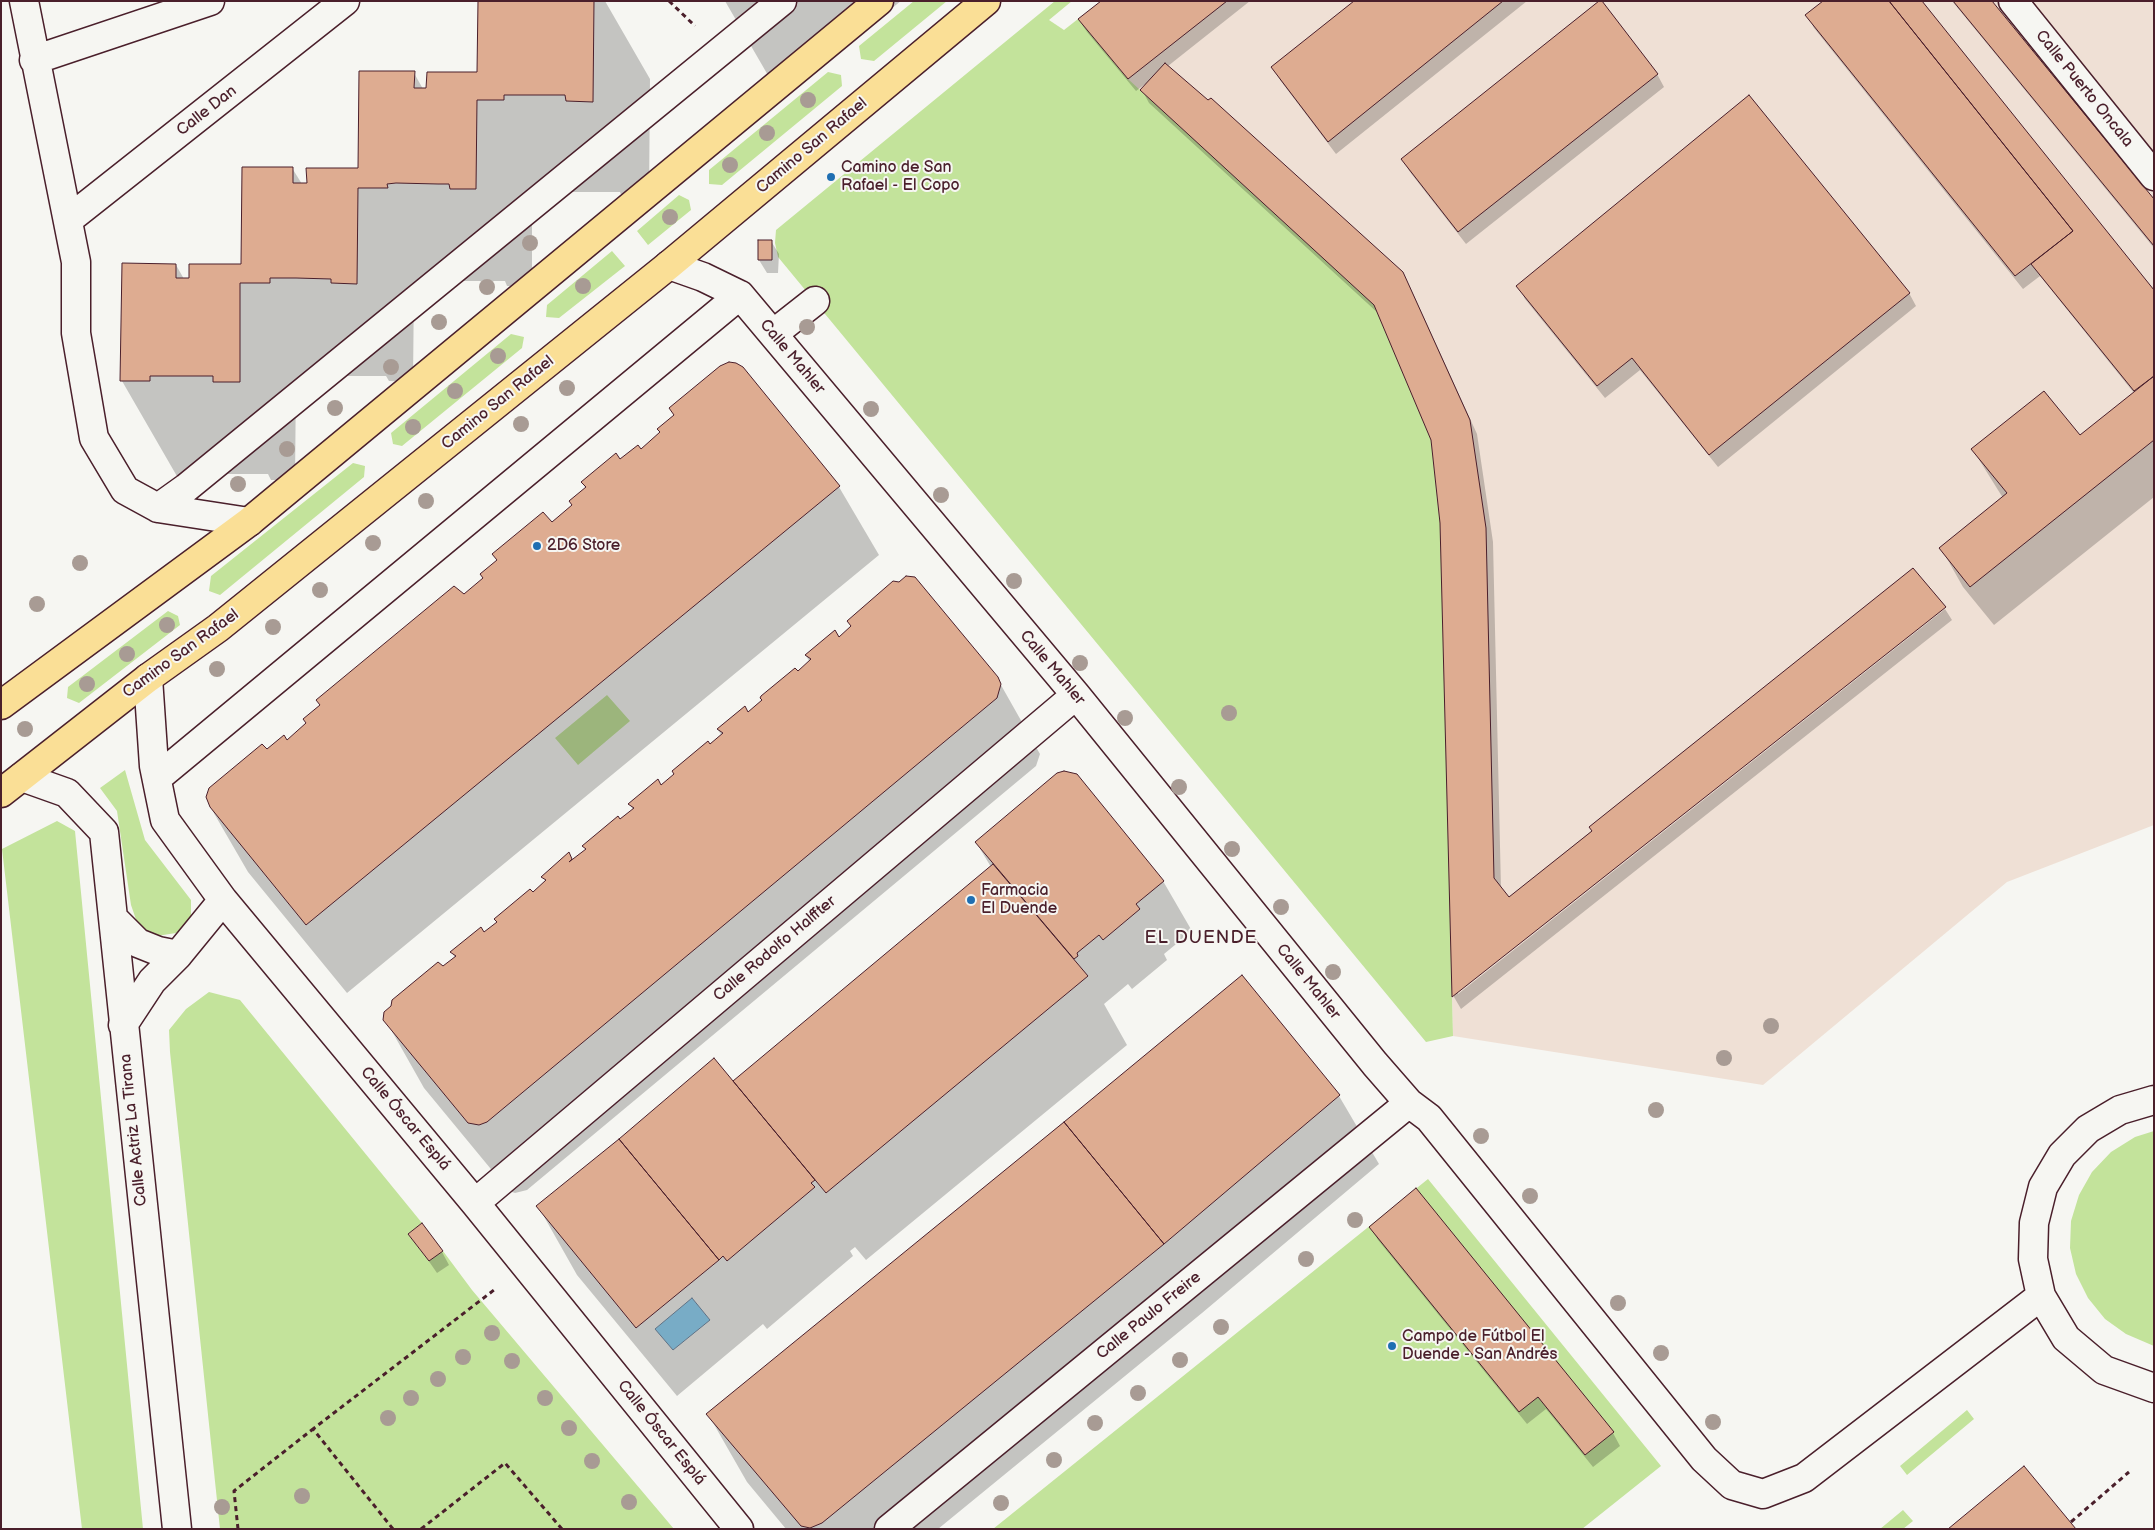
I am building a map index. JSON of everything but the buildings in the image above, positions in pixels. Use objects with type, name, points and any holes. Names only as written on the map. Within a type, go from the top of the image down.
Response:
[{"type":"main road","points":[[1,705],[249,522],[879,1]]},
{"type":"main road","name":"Camino San Rafael","points":[[11,785],[148,678],[218,628],[669,265],[986,1]]},
{"type":"street","points":[[24,1],[34,60],[76,262],[76,334],[94,438],[125,490],[158,508],[249,522]]},
{"type":"street","points":[[34,60],[210,1]]},
{"type":"street","name":"Calle Dan","points":[[68,220],[345,1]]},
{"type":"street","points":[[158,508],[193,482],[782,1]]},
{"type":"street","name":"Calle Puerto Oncala","points":[[2013,1],[2154,176]]},
{"type":"street","name":"Calle Mahler","points":[[669,265],[703,277],[740,295],[1076,695],[1375,1064],[1409,1103],[1429,1118],[1704,1459],[1732,1485],[1763,1494],[1804,1478],[2041,1296]]},
{"type":"street","points":[[157,778],[740,295]]},
{"type":"street","points":[[772,334],[814,301]]},
{"type":"street","name":"Calle Óscar Esplá","points":[[148,678],[157,778],[165,820],[223,900],[475,1203],[739,1529]]},
{"type":"street","name":"Calle Rodolfo Halffter","points":[[475,1203],[1076,695]]},
{"type":"street","name":"Calle Actriz La Tirana","points":[[11,785],[68,793],[104,832],[177,1529]]},
{"type":"street","points":[[123,1025],[152,981],[178,955],[223,900]]},
{"type":"street","points":[[113,918],[138,943],[158,951],[178,955]]},
{"type":"street","points":[[2154,1100],[2120,1110],[2088,1129],[2062,1155],[2043,1187],[2034,1223],[2033,1260],[2041,1296],[2066,1338],[2104,1370],[2154,1388]]},
{"type":"street","name":"Calle Paulo Freire","points":[[889,1529],[1409,1103]]},
{"type":"path","points":[[238,1529],[234,1491],[494,1290]]},
{"type":"path","points":[[313,1429],[393,1529]]},
{"type":"path","points":[[421,1529],[505,1463],[562,1529]]},
{"type":"path","points":[[2071,1522],[2129,1472]]},
{"type":"shaded area","points":[[1101,1],[2154,1],[2154,825],[2007,882],[1763,1085],[1453,1036],[1452,997],[1128,79],[1078,19]]},
{"type":"green space","points":[[914,1],[947,1],[874,61],[861,59],[859,46]]},
{"type":"green space","points":[[1055,1],[1072,1],[1049,20],[1064,30],[1078,19],[1128,79],[1374,305],[1431,440],[1440,523],[1453,1036],[1426,1042],[778,257],[775,243],[776,230]]},
{"type":"green space","points":[[828,72],[841,75],[842,86],[722,185],[709,184],[709,170]]},
{"type":"green space","points":[[679,195],[689,200],[691,210],[648,245],[637,231]]},
{"type":"green space","points":[[612,251],[625,266],[559,318],[546,317],[547,305]]},
{"type":"green space","points":[[511,334],[524,337],[522,348],[402,446],[393,444],[391,433]]},
{"type":"green space","points":[[353,463],[365,466],[364,477],[220,595],[209,591],[211,576]]},
{"type":"green space","points":[[168,611],[178,616],[180,625],[79,703],[67,698],[68,687]]},
{"type":"green space","points":[[607,695],[630,721],[578,765],[555,738]]},
{"type":"green space","points":[[125,770],[145,840],[191,900],[191,919],[176,933],[157,936],[139,928],[131,905],[117,811],[100,788]]},
{"type":"green space","points":[[57,821],[75,831],[143,1529],[82,1529],[2,849]]},
{"type":"green space","points":[[209,992],[240,1000],[422,1223],[408,1234],[429,1261],[443,1251],[472,1290],[674,1529],[220,1529],[169,1030],[186,1009]]},
{"type":"green space","points":[[2154,1131],[2154,1346],[2126,1334],[2105,1319],[2088,1298],[2076,1274],[2070,1248],[2071,1221],[2079,1195],[2092,1172],[2111,1152],[2135,1137]]},
{"type":"green space","name":"Campo de Fútbol El Duende - San Andrés","points":[[1428,1179],[1661,1466],[1582,1529],[993,1529]]},
{"type":"green space","points":[[1967,1410],[1974,1419],[1907,1475],[1900,1466]]},
{"type":"green space","points":[[1903,1510],[1913,1521],[1903,1529],[1880,1529]]},
{"type":"water","points":[[692,1298],[710,1320],[673,1350],[655,1329]]},
{"type":"place","name":"Camino de San Rafael - El Copo","points":[[831,177]]},
{"type":"place","name":"2D6 Store","points":[[537,546]]},
{"type":"place","name":"Farmacia El Duende","points":[[971,900]]},
{"type":"place","name":"Campo de Fútbol El Duende - San Andrés","points":[[1392,1346]]},
{"type":"district","name":"EL DUENDE","points":[[1201,938]]}]
